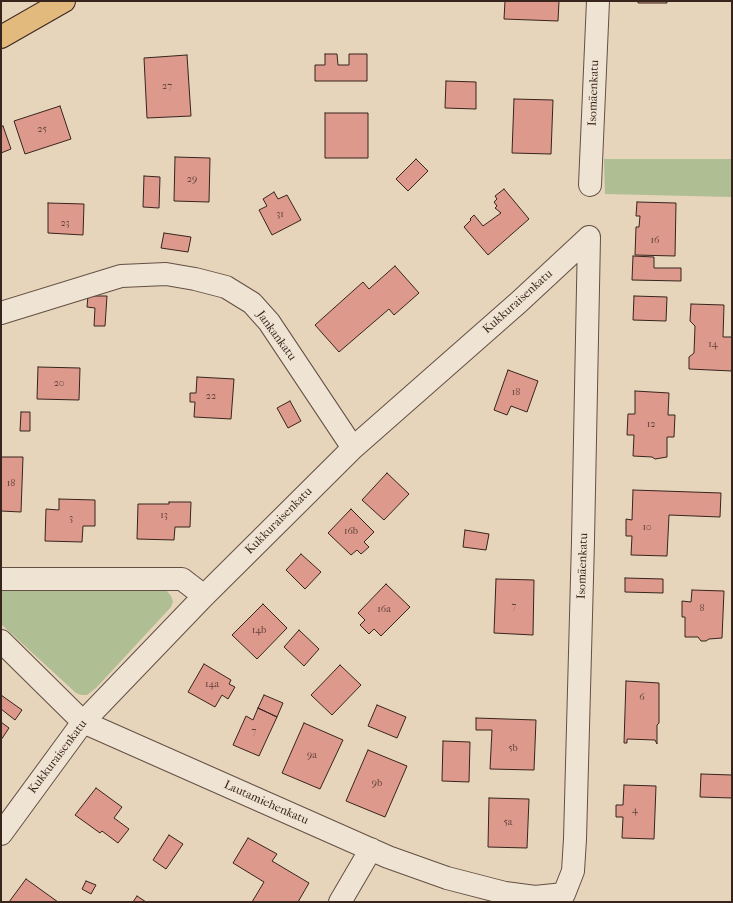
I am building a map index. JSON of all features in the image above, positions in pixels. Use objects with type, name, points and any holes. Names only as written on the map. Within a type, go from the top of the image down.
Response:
[{"type":"main road","points":[[1,37],[64,1]]},
{"type":"street","name":"Isomäenkatu","points":[[590,185],[598,1]]},
{"type":"street","name":"Isomäenkatu","points":[[564,894],[573,870],[575,831],[584,541],[589,237]]},
{"type":"street","name":"Kukkuraisenkatu","points":[[1,834],[83,722],[204,596],[352,448],[519,302],[589,237]]},
{"type":"street","name":"Jankankatu","points":[[1,313],[121,276],[166,274],[196,279],[226,287],[252,303],[269,322],[352,448]]},
{"type":"street","points":[[1,579],[182,579],[204,596]]},
{"type":"street","name":"Lautamiehenkatu","points":[[1,641],[83,722],[388,857],[447,878],[505,893],[535,897],[564,894]]},
{"type":"street","points":[[340,902],[371,849]]},
{"type":"green space","points":[[604,159],[732,159],[732,197],[605,194]]},
{"type":"green space","points":[[1,587],[159,588],[167,591],[173,602],[171,607],[96,688],[87,695],[81,695],[76,693],[1,624]]},
{"type":"building","points":[[505,1],[559,1],[558,21],[504,19]]},
{"type":"building","points":[[638,1],[667,1],[667,3],[638,3]]},
{"type":"building","points":[[325,54],[337,54],[338,65],[349,65],[349,54],[367,54],[367,81],[315,81],[315,65],[325,65]]},
{"type":"building","points":[[187,55],[191,116],[147,118],[144,58]]},
{"type":"building","points":[[446,81],[476,82],[476,109],[445,108]]},
{"type":"building","points":[[514,99],[553,100],[551,154],[512,153]]},
{"type":"building","points":[[60,106],[71,139],[25,154],[14,121]]},
{"type":"building","points":[[325,113],[368,113],[368,158],[325,158]]},
{"type":"building","points":[[3,126],[11,149],[1,153],[1,127]]},
{"type":"building","points":[[175,157],[210,158],[209,202],[174,201]]},
{"type":"building","points":[[416,159],[428,171],[408,191],[396,179]]},
{"type":"building","points":[[144,176],[160,177],[159,208],[143,207]]},
{"type":"building","points":[[504,189],[529,219],[488,255],[464,227],[474,215],[483,226],[501,213],[495,208],[497,206],[494,202],[497,199],[495,196]]},
{"type":"building","points":[[274,192],[278,199],[287,195],[301,220],[272,235],[259,210],[267,206],[263,199]]},
{"type":"building","points":[[637,202],[676,203],[675,256],[635,255],[636,227],[639,227],[640,216],[636,216]]},
{"type":"building","points":[[48,203],[84,204],[83,235],[48,233]]},
{"type":"building","points":[[164,233],[191,237],[188,252],[161,248]]},
{"type":"building","points":[[633,256],[654,257],[654,268],[681,268],[681,281],[632,280]]},
{"type":"building","points":[[395,266],[419,293],[394,315],[389,309],[339,352],[315,325],[363,282],[369,289]]},
{"type":"building","points":[[88,296],[107,296],[105,326],[94,326],[95,308],[87,307]]},
{"type":"building","points":[[634,296],[667,297],[666,321],[633,320]]},
{"type":"building","points":[[691,304],[724,305],[723,337],[732,337],[732,371],[689,369],[689,357],[694,353],[695,326],[690,321]]},
{"type":"building","points":[[38,367],[80,368],[79,400],[37,399]]},
{"type":"building","points":[[508,370],[538,381],[527,412],[511,406],[507,415],[494,410]]},
{"type":"building","points":[[197,377],[234,379],[231,419],[194,417],[195,402],[190,402],[190,393],[196,393]]},
{"type":"building","points":[[635,391],[669,393],[668,415],[675,415],[674,437],[667,437],[667,457],[655,459],[652,457],[633,456],[634,435],[627,435],[628,414],[635,414]]},
{"type":"building","points":[[290,401],[301,421],[288,428],[277,408]]},
{"type":"building","points":[[21,412],[30,412],[30,431],[20,431]]},
{"type":"building","points":[[1,457],[23,457],[21,512],[1,511]]},
{"type":"building","points":[[387,473],[409,494],[384,520],[362,500]]},
{"type":"building","points":[[633,490],[721,493],[720,517],[669,515],[667,556],[631,555],[632,536],[626,536],[626,519],[632,520]]},
{"type":"building","points":[[59,499],[95,500],[95,526],[83,526],[82,542],[45,541],[46,509],[59,510]]},
{"type":"building","points":[[169,502],[191,502],[190,527],[175,527],[174,540],[137,539],[138,504],[169,504]]},
{"type":"building","points":[[351,509],[374,532],[364,542],[369,547],[361,554],[357,550],[351,555],[328,533]]},
{"type":"building","points":[[465,530],[489,534],[486,550],[463,547]]},
{"type":"building","points":[[301,554],[321,572],[305,589],[286,570]]},
{"type":"building","points":[[625,578],[663,579],[663,593],[625,592]]},
{"type":"building","points":[[496,579],[534,580],[533,635],[494,633]]},
{"type":"building","points":[[386,584],[410,607],[381,636],[374,629],[369,634],[360,625],[365,620],[358,613]]},
{"type":"building","points":[[692,590],[724,591],[722,638],[701,641],[698,637],[685,637],[685,617],[682,617],[682,601],[691,602]]},
{"type":"building","points":[[263,604],[287,628],[257,659],[232,635]]},
{"type":"building","points":[[299,630],[319,649],[304,666],[284,647]]},
{"type":"building","points":[[204,664],[231,680],[229,684],[235,687],[228,699],[222,695],[215,707],[188,692]]},
{"type":"building","points":[[340,665],[361,685],[332,715],[311,695]]},
{"type":"building","points":[[626,681],[659,683],[659,723],[657,725],[657,744],[655,740],[627,739],[627,743],[624,743]]},
{"type":"building","points":[[1,695],[22,710],[15,720],[1,709]]},
{"type":"building","points":[[264,695],[283,703],[277,717],[258,708]]},
{"type":"building","points":[[377,705],[406,717],[397,738],[368,726]]},
{"type":"building","points":[[258,708],[277,717],[259,756],[233,745],[246,716],[253,720]]},
{"type":"building","points":[[476,718],[536,720],[534,770],[490,769],[492,730],[476,730]]},
{"type":"building","points":[[1,722],[9,728],[1,740]]},
{"type":"building","points":[[304,723],[343,740],[320,789],[282,773]]},
{"type":"building","points":[[443,741],[470,742],[469,782],[442,781]]},
{"type":"building","points":[[368,750],[407,766],[385,817],[346,801]]},
{"type":"building","points":[[701,774],[732,775],[732,798],[700,797]]},
{"type":"building","points":[[624,785],[656,786],[654,839],[622,838],[623,817],[616,817],[616,805],[623,805]]},
{"type":"building","points":[[96,788],[122,807],[114,818],[129,829],[118,843],[102,831],[100,833],[75,815]]},
{"type":"building","points":[[489,798],[529,799],[527,848],[488,847]]},
{"type":"building","points":[[169,835],[183,844],[166,869],[153,860]]},
{"type":"building","points":[[248,838],[277,854],[272,861],[309,883],[298,902],[252,902],[264,882],[233,863]]},
{"type":"building","points":[[26,879],[58,902],[9,902]]},
{"type":"building","points":[[86,881],[96,885],[91,894],[82,889]]},
{"type":"building","points":[[137,896],[146,902],[133,902]]}]
